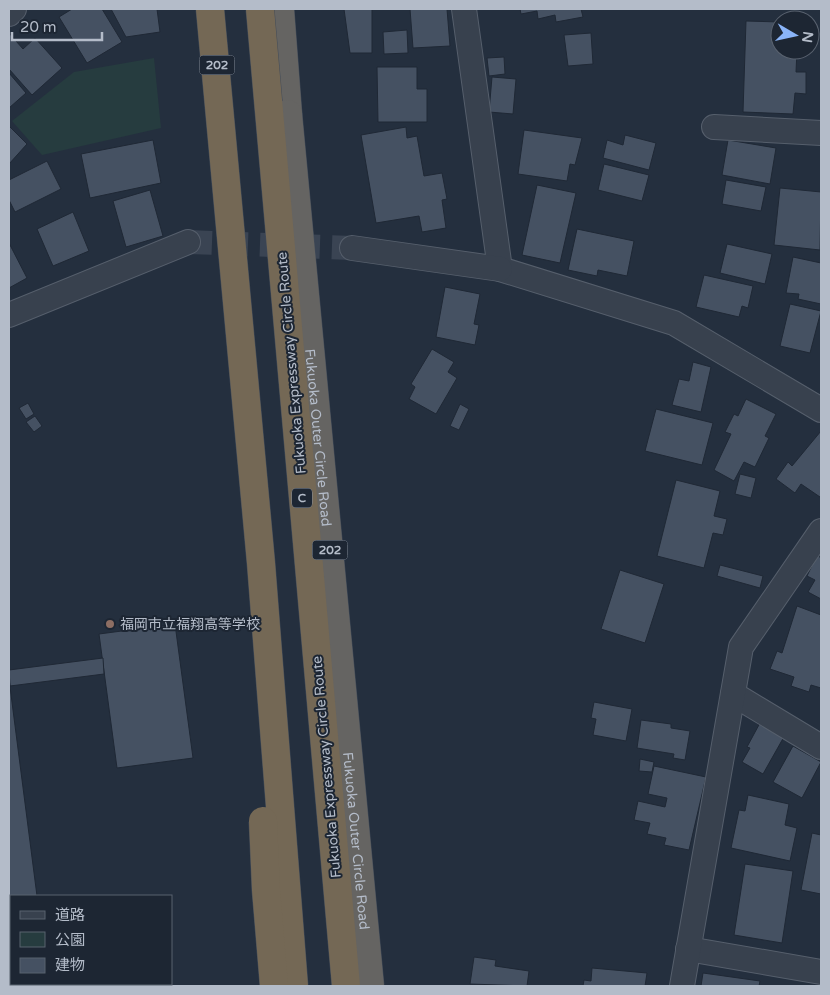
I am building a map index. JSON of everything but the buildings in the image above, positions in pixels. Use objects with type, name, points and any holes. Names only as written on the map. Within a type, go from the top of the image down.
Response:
[{"type":"highway","name":"202","points":[[212,9],[295,986]]},
{"type":"highway","points":[[212,9],[261,563],[295,986]]},
{"type":"highway","name":"Fukuoka Expressway Circle Route","points":[[260,9],[346,986]]},
{"type":"highway","name":"Fukuoka Outer Circle Road","points":[[280,9],[288,114],[370,986]]},
{"type":"highway","points":[[261,563],[260,724],[266,890],[274,986]]},
{"type":"street","points":[[9,14],[14,9]]},
{"type":"street","points":[[464,9],[500,269]]},
{"type":"street","points":[[714,127],[821,132]]},
{"type":"street","points":[[9,315],[188,242]]},
{"type":"street","points":[[352,248],[500,269],[674,323],[821,410]]},
{"type":"street","points":[[682,986],[741,647],[821,531]]},
{"type":"street","points":[[733,694],[821,747]]},
{"type":"street","points":[[688,949],[821,972]]},
{"type":"green space","points":[[154,58],[161,128],[42,155],[12,121],[74,72]]},
{"type":"tunnel","points":[[188,242],[352,248]]},
{"type":"place","name":"福岡市立福翔高等学校","points":[[110,624]]}]
